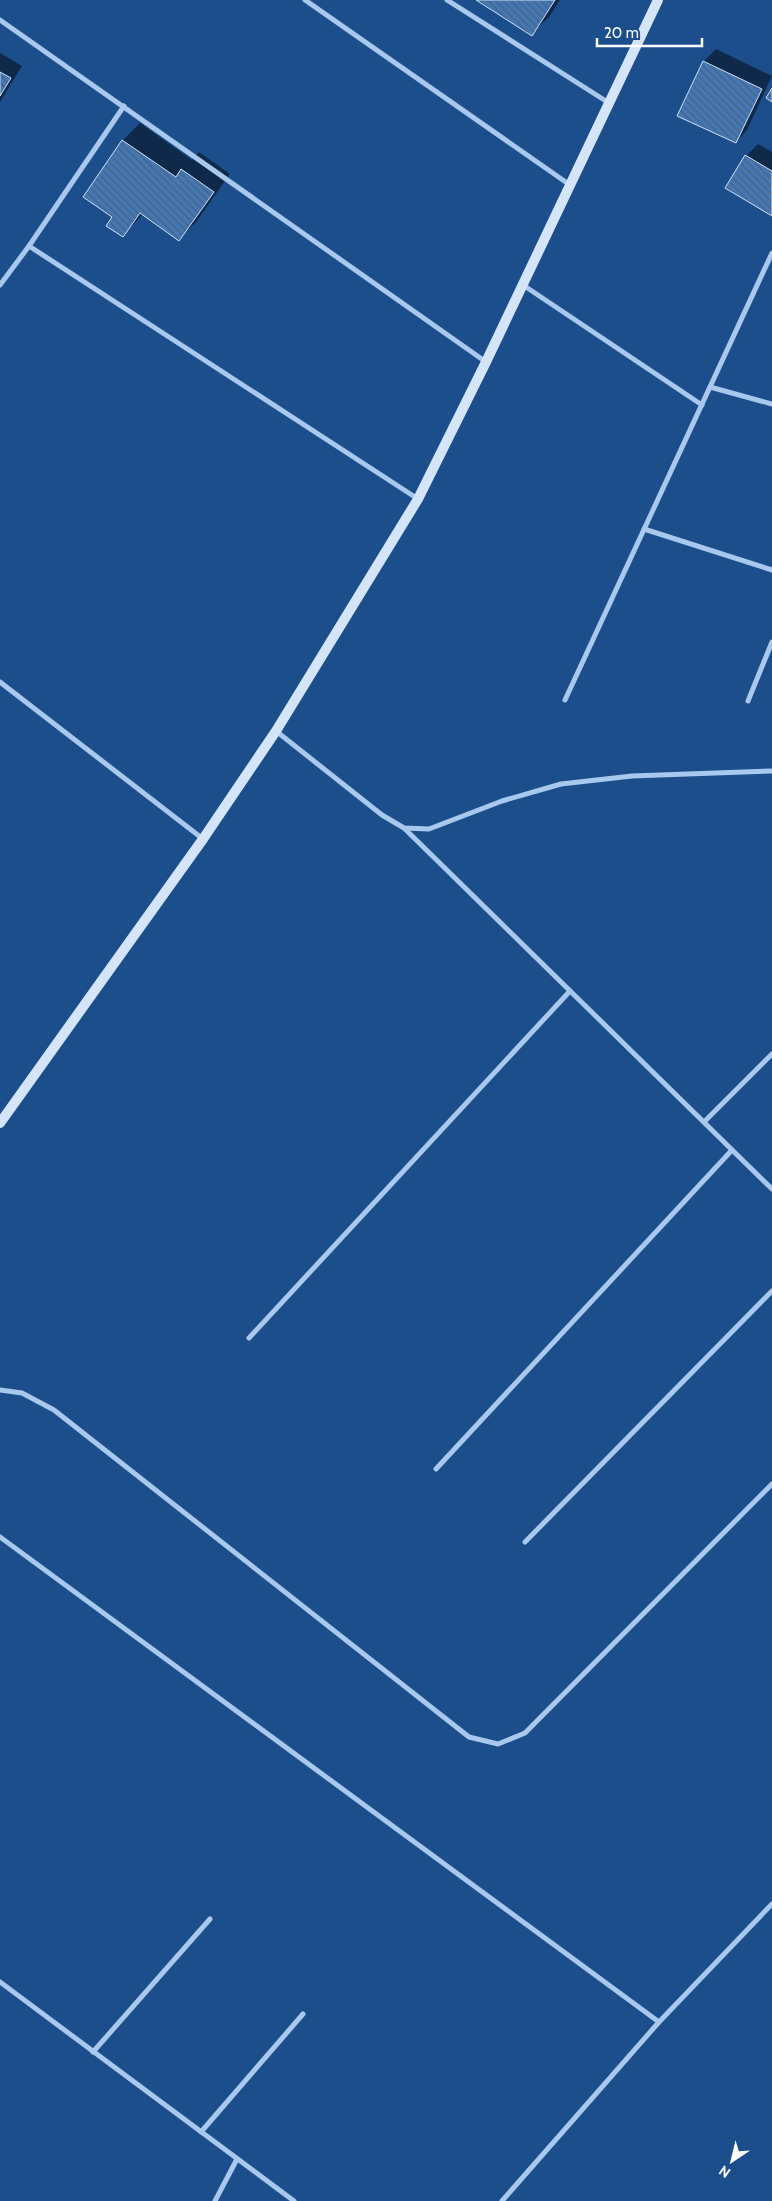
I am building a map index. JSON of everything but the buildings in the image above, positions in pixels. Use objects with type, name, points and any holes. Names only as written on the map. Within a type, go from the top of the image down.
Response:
[{"type":"main road","points":[[0,1123],[203,839],[276,731],[418,499],[486,362],[658,0]]},
{"type":"street","points":[[305,0],[570,185]]},
{"type":"street","points":[[447,0],[609,103]]},
{"type":"street","points":[[0,20],[486,362]]},
{"type":"street","points":[[0,285],[30,246],[124,106]]},
{"type":"street","points":[[30,246],[418,499]]},
{"type":"street","points":[[564,700],[772,253]]},
{"type":"street","points":[[523,285],[702,405]]},
{"type":"street","points":[[710,387],[772,404]]},
{"type":"street","points":[[644,529],[772,570]]},
{"type":"street","points":[[748,702],[772,642]]},
{"type":"street","points":[[0,682],[203,839]]},
{"type":"street","points":[[276,731],[382,815],[404,828],[772,1189]]},
{"type":"street","points":[[404,828],[429,828],[502,801],[561,784],[632,776],[772,771]]},
{"type":"street","points":[[249,1338],[570,991]]},
{"type":"street","points":[[704,1122],[772,1054]]},
{"type":"street","points":[[436,1469],[732,1150]]},
{"type":"street","points":[[525,1542],[772,1291]]},
{"type":"street","points":[[0,1390],[22,1393],[54,1410],[469,1737],[498,1744],[525,1733],[772,1484]]},
{"type":"street","points":[[0,1537],[659,2022]]},
{"type":"street","points":[[502,2201],[659,2022],[772,1904]]},
{"type":"street","points":[[93,2052],[210,1919]]},
{"type":"street","points":[[0,1982],[294,2201]]},
{"type":"street","points":[[201,2132],[304,2014]]},
{"type":"street","points":[[214,2201],[237,2159]]}]
